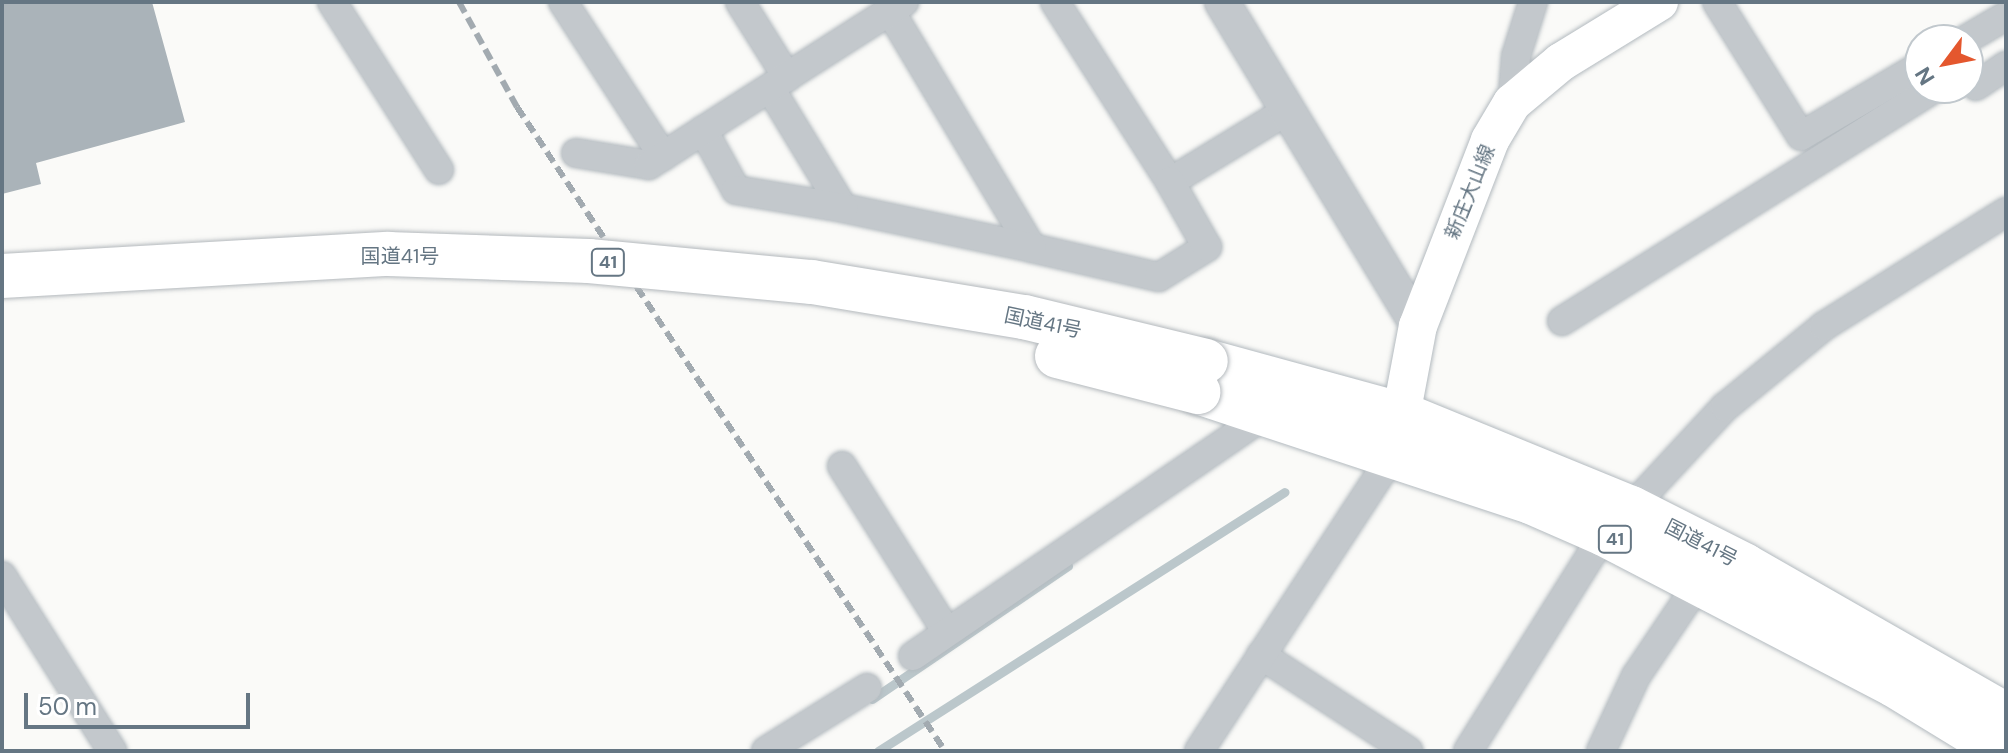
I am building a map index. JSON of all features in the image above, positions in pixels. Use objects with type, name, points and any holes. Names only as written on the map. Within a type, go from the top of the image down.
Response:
[{"type":"highway","name":"国道41号","points":[[2,276],[388,254],[589,261],[827,284],[1024,317],[1202,377],[1266,414],[1531,502],[1618,521],[1744,565],[2006,715]]},
{"type":"highway","name":"国道41号","points":[[2,305],[391,284],[588,290],[809,312],[1202,377],[1404,415],[1618,521],[1700,581],[1894,685],[2002,751]]},
{"type":"main road","name":"新庄大山線","points":[[1392,456],[1404,415],[1418,326],[1490,140],[1512,103],[1561,62],[1659,2]]},
{"type":"street","points":[[332,2],[439,170]]},
{"type":"street","points":[[563,2],[663,156]]},
{"type":"street","points":[[740,2],[843,208]]},
{"type":"street","points":[[703,130],[736,190],[843,208],[1159,277],[1207,247],[1170,182],[1055,2]]},
{"type":"street","points":[[1512,103],[1516,56],[1533,2]]},
{"type":"street","points":[[1717,2],[1801,136]]},
{"type":"street","points":[[1234,6],[1287,111],[1418,326]]},
{"type":"street","points":[[576,153],[649,165],[898,7],[1032,248]]},
{"type":"street","points":[[1984,29],[2006,16]]},
{"type":"street","points":[[1984,81],[2006,66]]},
{"type":"street","points":[[1790,179],[1801,136],[1904,75]]},
{"type":"street","points":[[1562,321],[1910,104]]},
{"type":"street","points":[[1170,182],[1287,111]]},
{"type":"street","points":[[1468,751],[1618,521],[1725,407],[1824,326],[2006,212]]},
{"type":"street","points":[[913,656],[1266,414]]},
{"type":"street","points":[[1199,751],[1392,456]]},
{"type":"street","points":[[842,466],[947,632]]},
{"type":"street","points":[[2,576],[112,751]]},
{"type":"street","points":[[1601,751],[1636,676],[1700,581]]},
{"type":"street","points":[[1261,655],[1408,751]]},
{"type":"street","points":[[766,751],[867,688]]},
{"type":"building","points":[[2,2],[152,2],[185,122],[36,163],[41,184],[2,194]]},
{"type":"waterway","points":[[878,751],[1284,492]]},
{"type":"waterway","points":[[872,699],[1068,566]]},
{"type":"railway","points":[[459,2],[517,107],[945,751]]}]
